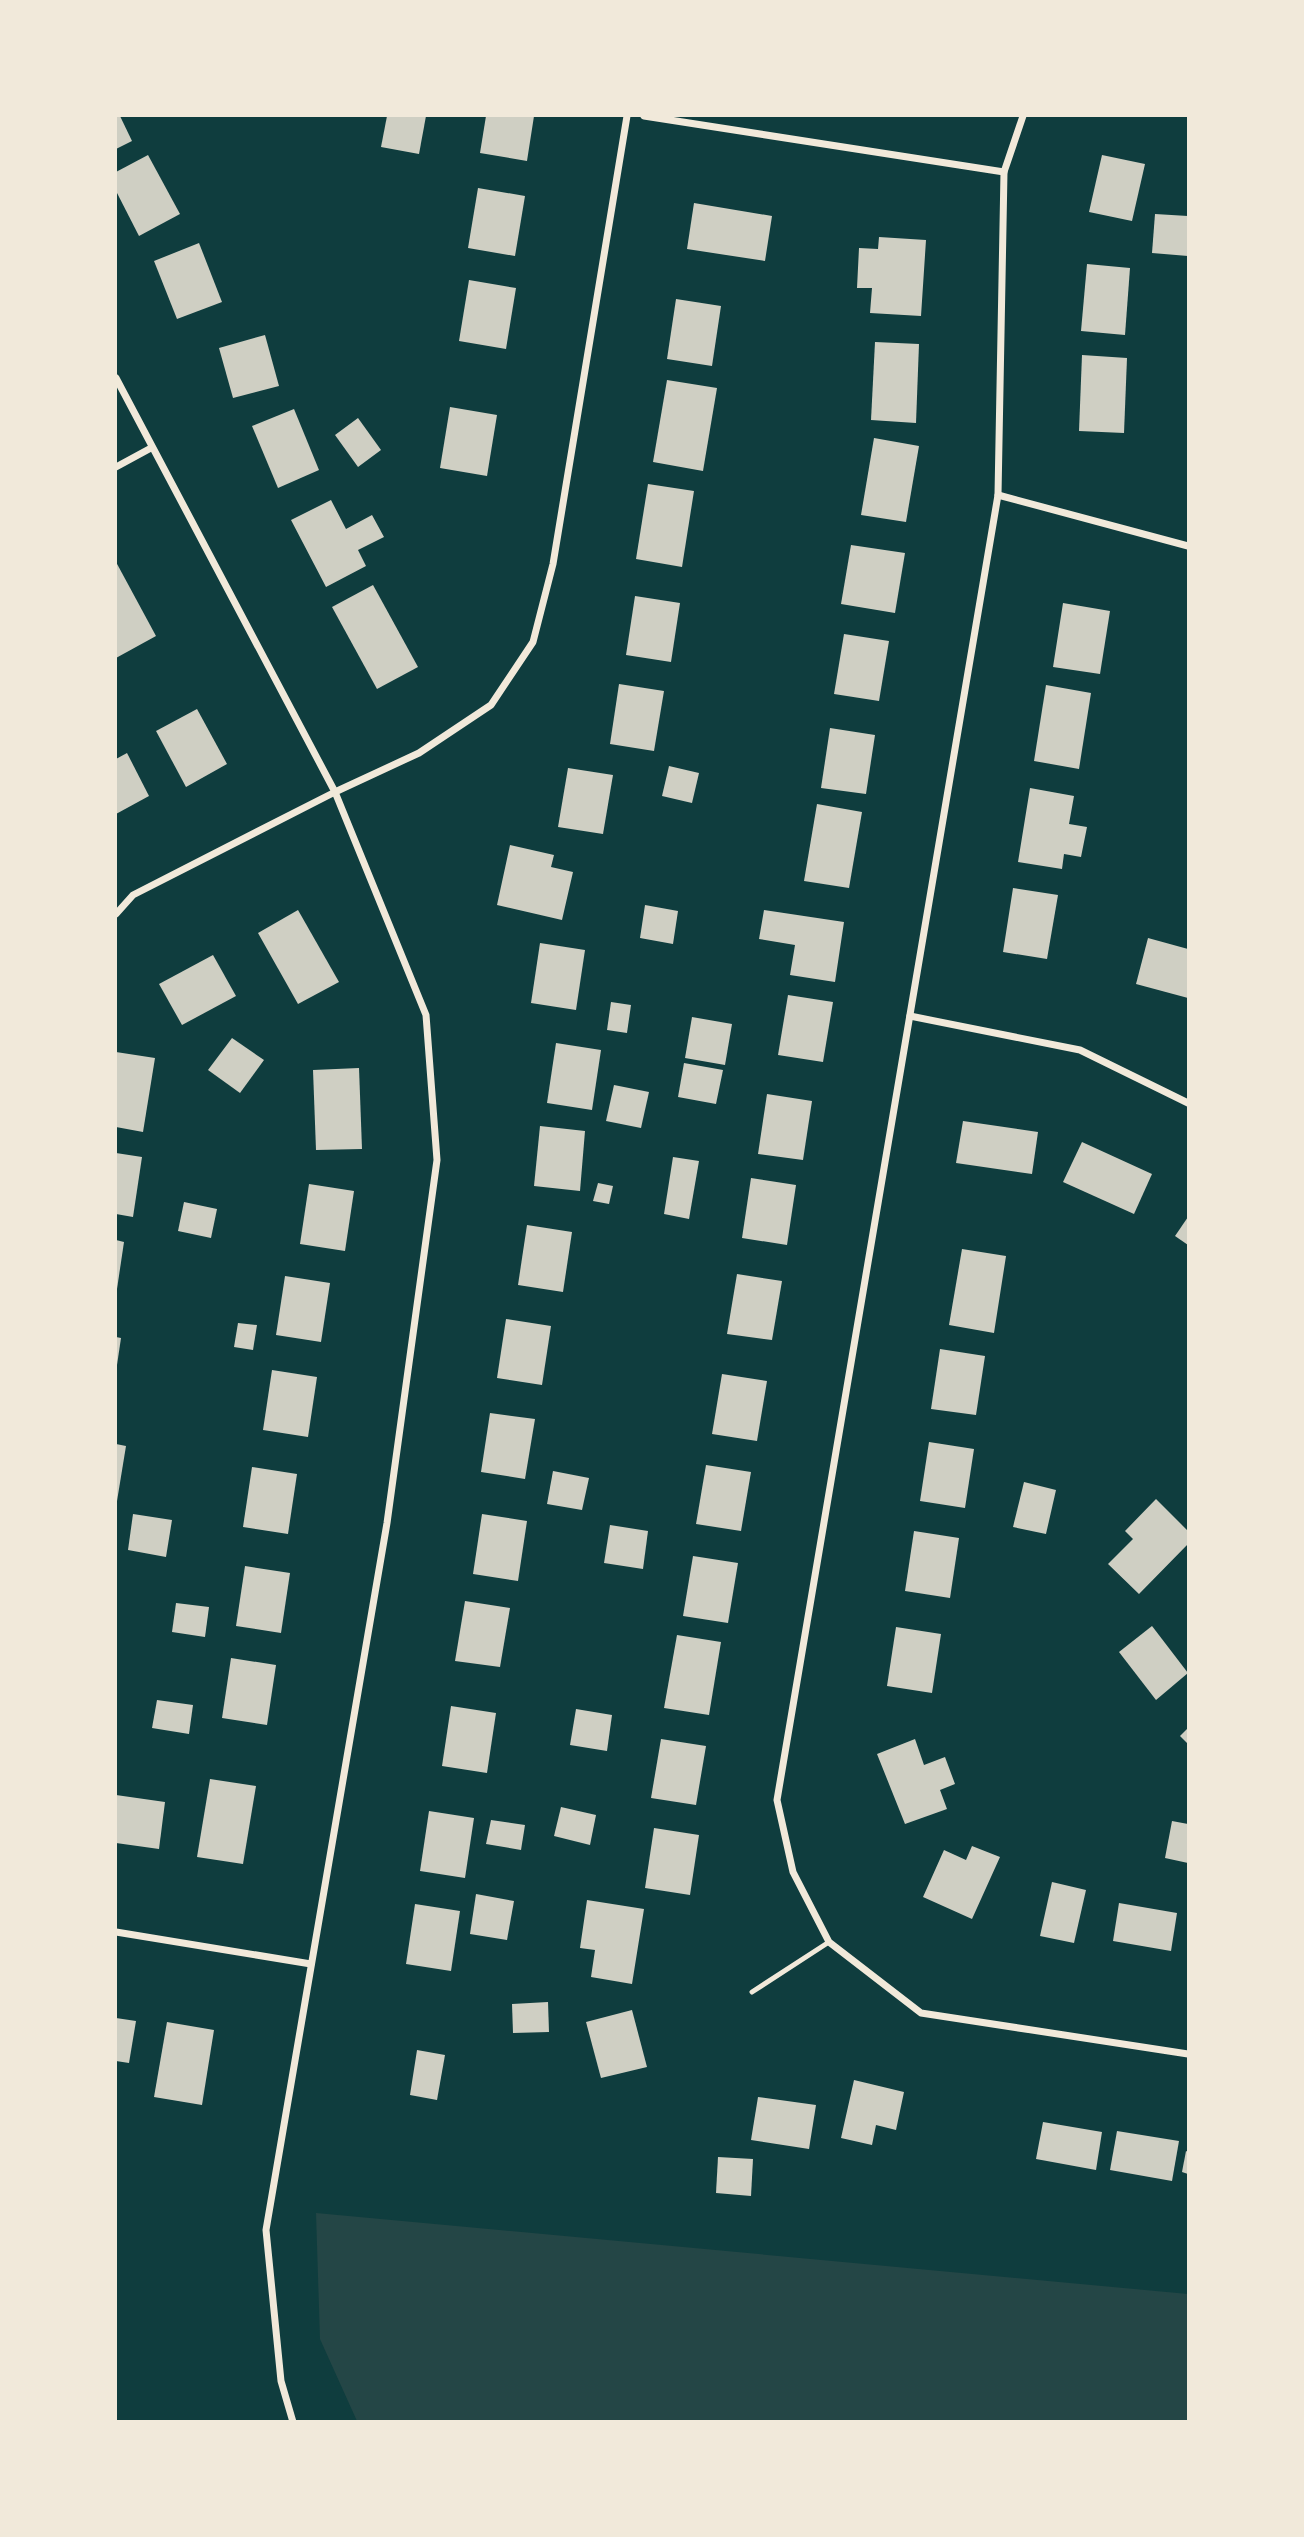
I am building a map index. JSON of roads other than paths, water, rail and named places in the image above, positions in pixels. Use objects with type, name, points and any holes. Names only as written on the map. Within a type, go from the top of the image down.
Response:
[{"type":"street","points":[[116,914],[133,895],[335,792],[419,753],[491,705],[533,642],[553,564],[627,116]]},
{"type":"street","points":[[644,116],[1004,172]]},
{"type":"street","points":[[1023,116],[1004,172],[998,495],[777,1800],[793,1872],[829,1942],[920,2013],[1188,2054]]},
{"type":"street","points":[[116,378],[335,792],[426,1015],[437,1160],[387,1523],[266,2230],[281,2381],[293,2421]]},
{"type":"street","points":[[116,467],[151,448]]},
{"type":"street","points":[[998,495],[1188,546]]},
{"type":"street","points":[[910,1016],[1080,1050],[1188,1103]]},
{"type":"street","points":[[116,1932],[311,1964]]},
{"type":"lane","points":[[752,1992],[829,1942]]}]
